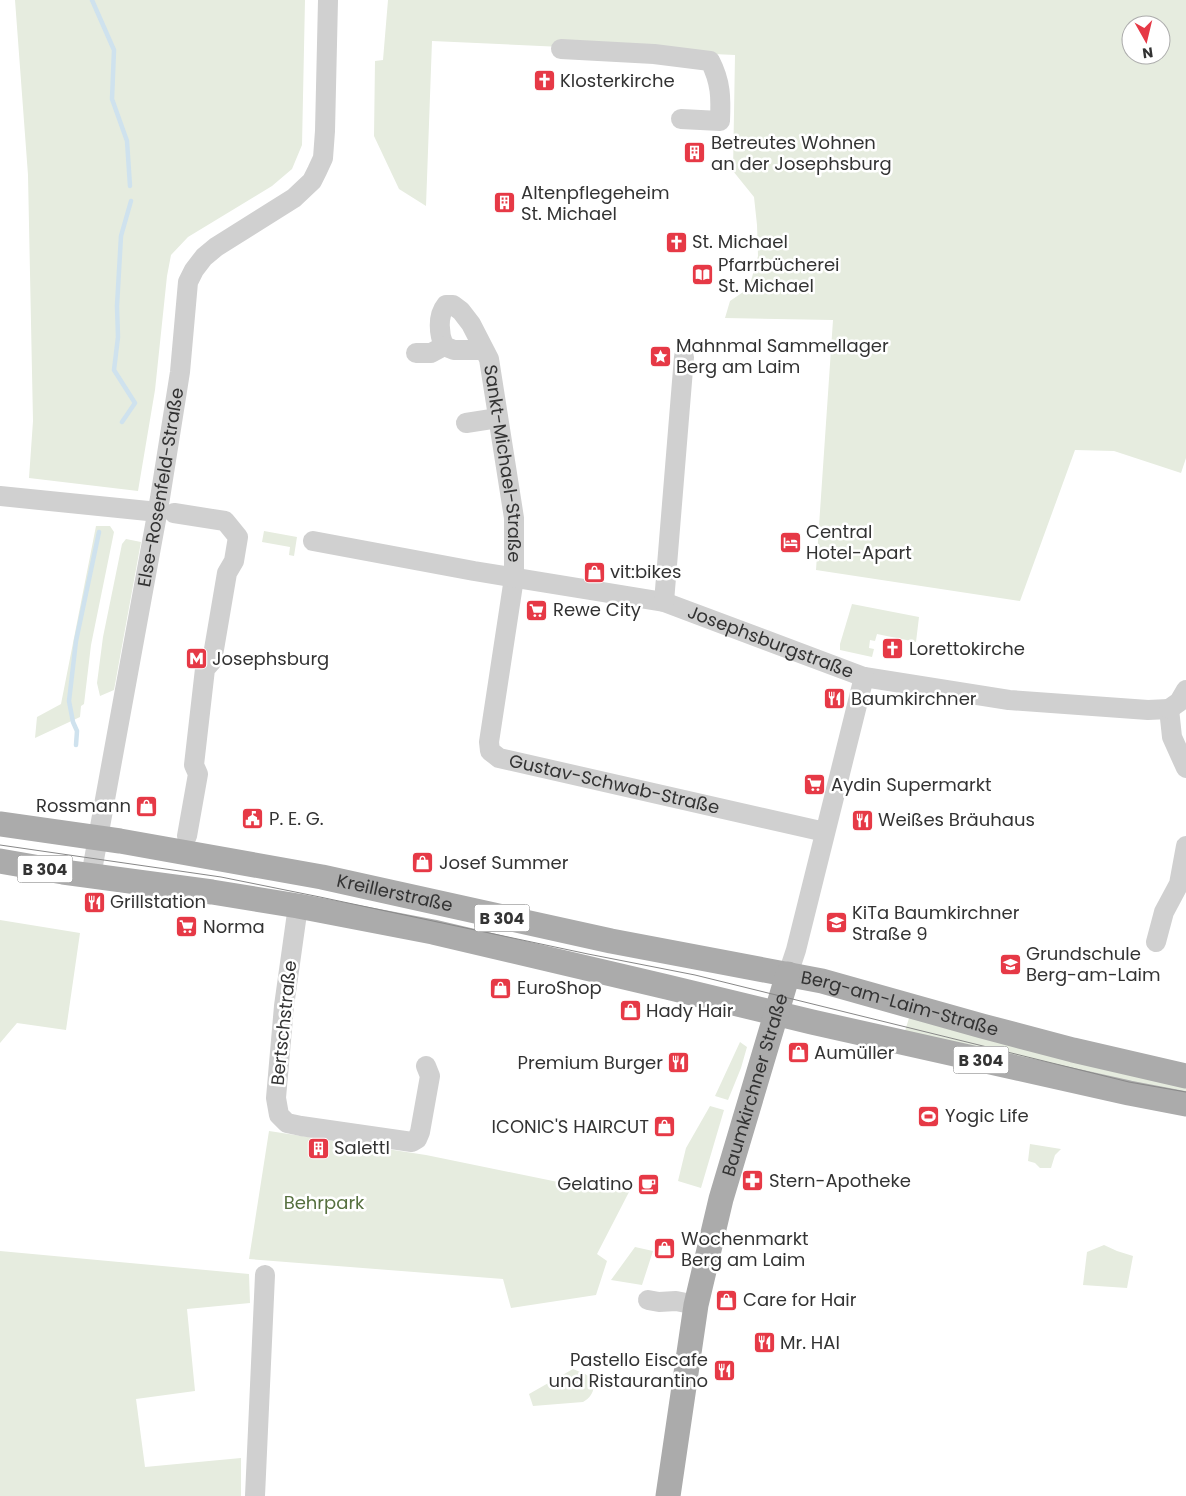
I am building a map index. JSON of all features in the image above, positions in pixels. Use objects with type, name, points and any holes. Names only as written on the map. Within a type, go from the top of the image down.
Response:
[{"type":"main road","name":"Kreillerstraße","points":[[0,824],[97,837],[322,878],[602,939],[788,974]]},
{"type":"main road","name":"Kreillerstraße","points":[[0,861],[298,906],[432,932],[776,1014]]},
{"type":"main road","name":"Baumkirchner Straße","points":[[668,1496],[696,1305],[721,1199],[788,974]]},
{"type":"main road","name":"Berg-am-Laim-Straße","points":[[788,974],[822,981],[1073,1050],[1186,1076]]},
{"type":"main road","name":"Berg-am-Laim-Straße","points":[[776,1014],[1186,1104]]},
{"type":"street","name":"Else-Rosenfeld-Straße","points":[[91,876],[97,837],[166,512],[188,282],[204,257],[216,247],[286,213],[312,181],[323,158],[328,0]]},
{"type":"street","points":[[561,49],[654,54],[710,61],[717,74],[721,98],[720,120],[681,119]]},
{"type":"street","name":"Sankt-Michael-Straße","points":[[484,350],[454,350],[444,346],[441,338],[441,311],[446,305],[453,305],[461,311],[471,324],[489,359],[514,518],[514,578]]},
{"type":"street","points":[[416,353],[431,353],[444,346]]},
{"type":"street","points":[[664,602],[684,357]]},
{"type":"street","points":[[466,423],[498,418]]},
{"type":"street","points":[[0,496],[166,512],[225,521],[238,537],[234,561],[227,573],[212,661],[206,670],[194,764],[198,774],[187,836]]},
{"type":"street","name":"Josephsburgstraße","points":[[313,540],[514,578],[664,602],[864,677],[1009,700],[1148,710],[1168,709]]},
{"type":"street","name":"Gustav-Schwab-Straße","points":[[514,578],[489,742],[490,751],[499,758],[825,832]]},
{"type":"street","name":"Baumkirchner Straße","points":[[788,974],[796,950],[864,677]]},
{"type":"street","points":[[1186,690],[1179,702],[1168,709],[1172,737],[1186,768]]},
{"type":"street","points":[[1156,942],[1164,912],[1179,884],[1186,846]]},
{"type":"street","name":"Bertschstraße","points":[[298,906],[284,1006],[276,1098],[279,1115],[287,1123],[301,1126],[412,1142],[417,1139],[420,1132],[430,1076],[426,1066]]},
{"type":"street","points":[[255,1496],[265,1275]]},
{"type":"street","points":[[648,1300],[660,1302],[676,1300],[696,1305]]},
{"type":"green space","points":[[15,0],[305,0],[302,145],[292,169],[272,186],[188,237],[171,255],[167,276],[155,390],[138,491],[29,478],[33,421],[28,175]]},
{"type":"green space","points":[[388,0],[1186,0],[1186,458],[1181,473],[1114,451],[1075,450],[1020,601],[816,570],[833,320],[725,318],[730,301],[749,288],[758,256],[754,197],[733,171],[735,55],[432,41],[426,206],[399,189],[374,136],[375,61],[383,60]]},
{"type":"green space","points":[[96,526],[110,526],[114,532],[91,645],[84,704],[81,706],[80,717],[35,738],[37,717],[61,704]]},
{"type":"green space","points":[[264,531],[297,537],[294,556],[289,555],[290,547],[262,542]]},
{"type":"green space","points":[[126,539],[141,542],[114,690],[100,696],[97,683],[103,637],[122,544]]},
{"type":"green space","points":[[852,604],[919,617],[916,642],[877,634],[875,641],[870,640],[869,648],[874,649],[872,657],[840,650],[840,644]]},
{"type":"green space","points":[[0,920],[80,933],[66,1030],[17,1023],[0,1043]]},
{"type":"green space","points":[[910,1015],[1186,1082],[1186,1096],[904,1034]]},
{"type":"green space","points":[[740,1042],[747,1047],[728,1100],[715,1096]]},
{"type":"green space","points":[[710,1106],[724,1110],[701,1188],[678,1181],[686,1148]]},
{"type":"green space","name":"Behrpark","points":[[269,1131],[426,1155],[597,1190],[629,1192],[597,1254],[607,1261],[596,1295],[511,1308],[503,1279],[249,1259]]},
{"type":"green space","points":[[1030,1144],[1061,1149],[1055,1155],[1051,1168],[1040,1168],[1035,1163],[1028,1161]]},
{"type":"green space","points":[[1104,1245],[1133,1256],[1127,1288],[1083,1285],[1087,1252]]},
{"type":"green space","points":[[635,1247],[653,1251],[642,1285],[611,1280]]},
{"type":"green space","points":[[0,1251],[249,1274],[250,1303],[187,1309],[195,1391],[136,1399],[145,1467],[241,1458],[241,1496],[0,1496]]},
{"type":"green space","points":[[573,1369],[585,1374],[592,1380],[592,1392],[587,1399],[583,1402],[533,1406],[529,1394]]},
{"type":"waterway","points":[[92,0],[114,50],[112,99],[127,141],[130,186]]},
{"type":"waterway","points":[[122,422],[135,403],[114,370],[118,337],[117,306],[121,236],[131,201]]},
{"type":"waterway","points":[[76,745],[77,731],[73,722],[69,701],[76,641],[99,532]]},
{"type":"tram line","points":[[0,845],[221,877],[695,975],[1129,1082],[1186,1092]]},
{"type":"place","name":"Klosterkirche","points":[[544,81]]},
{"type":"place","name":"Betreutes Wohnen an der Josephsburg","points":[[695,153]]},
{"type":"place","name":"Altenpflegeheim St. Michael","points":[[505,203]]},
{"type":"place","name":"St. Michael","points":[[676,242]]},
{"type":"place","name":"Pfarrbücherei St. Michael","points":[[702,275]]},
{"type":"place","name":"Mahnmal Sammellager Berg am Laim","points":[[660,356]]},
{"type":"place","name":"Central Hotel-Apart","points":[[790,542]]},
{"type":"place","name":"vit:bikes","points":[[594,572]]},
{"type":"place","name":"Rewe City","points":[[537,610]]},
{"type":"place","name":"Lorettokirche","points":[[893,649]]},
{"type":"place","name":"Josephsburg","points":[[196,659]]},
{"type":"place","name":"Baumkirchner","points":[[835,699]]},
{"type":"place","name":"Aydin Supermarkt","points":[[815,785]]},
{"type":"place","name":"Rossmann","points":[[147,806]]},
{"type":"place","name":"P. E. G.","points":[[253,819]]},
{"type":"place","name":"Weißes Bräuhaus","points":[[862,820]]},
{"type":"place","name":"Josef Summer","points":[[423,863]]},
{"type":"place","name":"Grillstation","points":[[94,902]]},
{"type":"place","name":"KiTa Baumkirchner Straße 9","points":[[836,923]]},
{"type":"place","name":"Norma","points":[[187,927]]},
{"type":"place","name":"Grundschule Berg-am-Laim","points":[[1010,964]]},
{"type":"place","name":"EuroShop","points":[[501,988]]},
{"type":"place","name":"Hady Hair","points":[[630,1011]]},
{"type":"place","name":"Aumüller","points":[[798,1053]]},
{"type":"place","name":"Premium Burger","points":[[679,1063]]},
{"type":"place","name":"Yogic Life","points":[[929,1116]]},
{"type":"place","name":"ICONIC'S HAIRCUT","points":[[665,1127]]},
{"type":"place","name":"Salettl","points":[[318,1148]]},
{"type":"place","name":"Stern-Apotheke","points":[[753,1181]]},
{"type":"place","name":"Gelatino","points":[[649,1184]]},
{"type":"place","name":"Wochenmarkt Berg am Laim","points":[[665,1249]]},
{"type":"place","name":"Care for Hair","points":[[727,1300]]},
{"type":"place","name":"Mr. HAI","points":[[764,1343]]},
{"type":"place","name":"Pastello Eiscafe und Ristaurantino","points":[[724,1370]]}]
